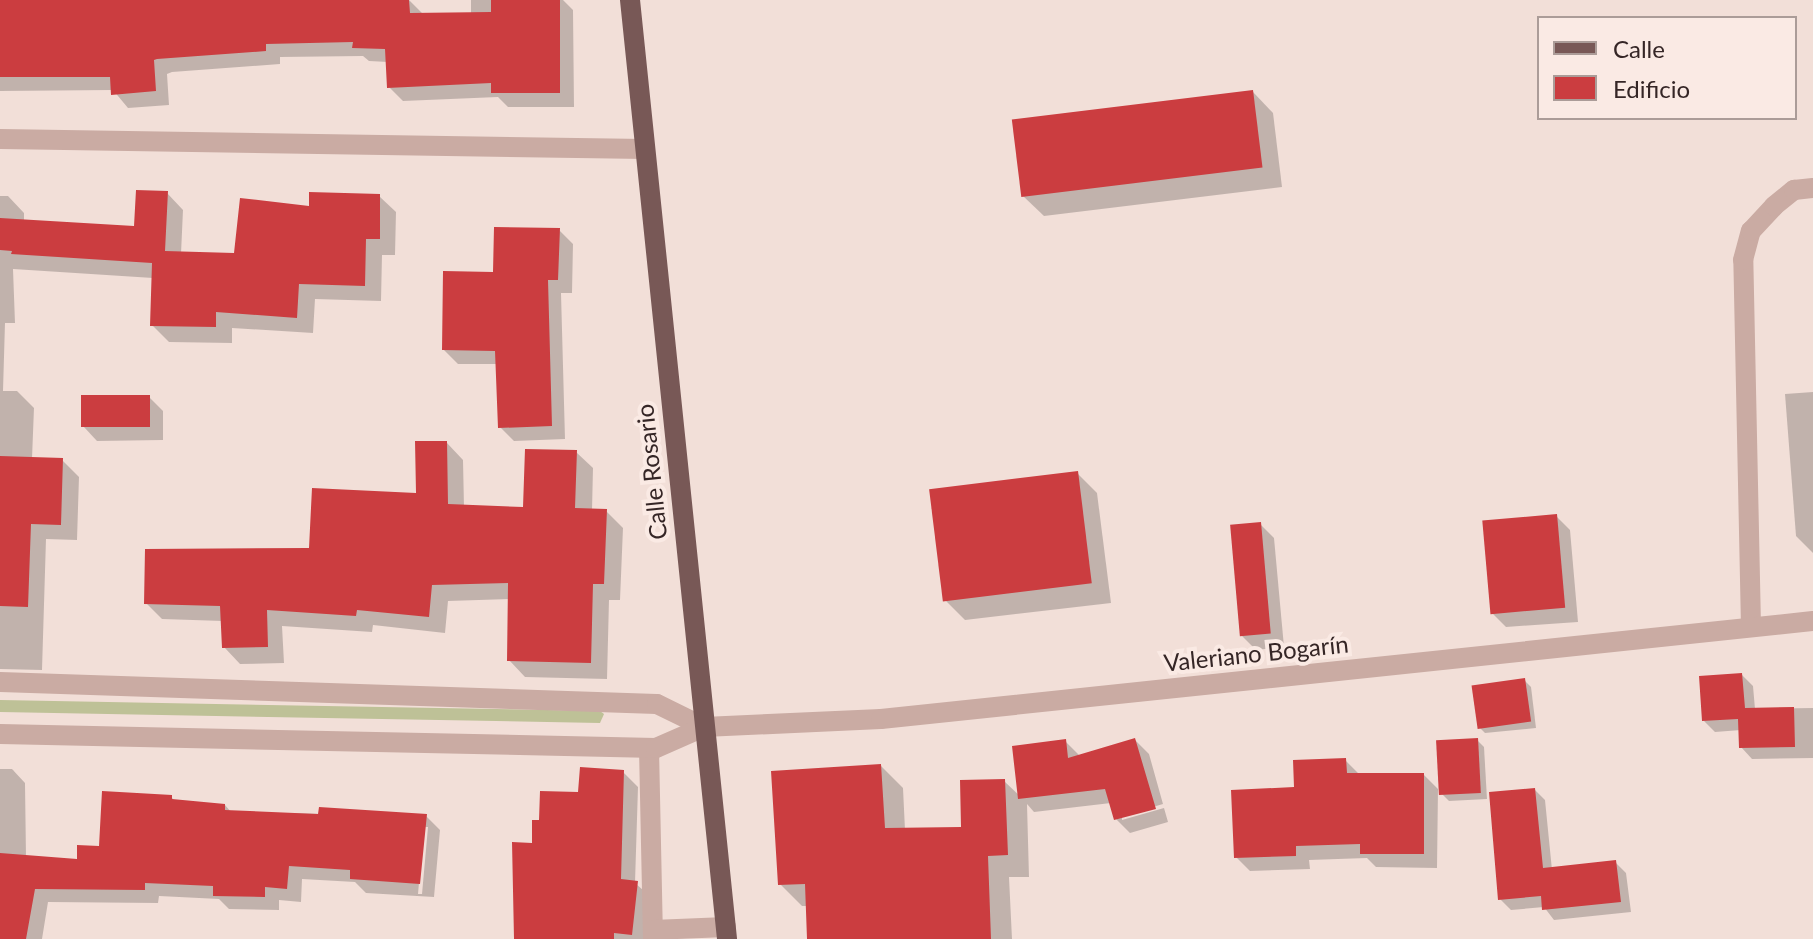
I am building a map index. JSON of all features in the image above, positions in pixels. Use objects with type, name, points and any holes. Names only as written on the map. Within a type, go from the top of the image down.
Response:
[{"type":"main road","name":"Calle Rosario","points":[[630,0],[726,933]]},
{"type":"street","points":[[0,139],[645,149]]},
{"type":"street","points":[[1751,627],[1743,260],[1751,231],[1774,206],[1794,190],[1813,188]]},
{"type":"street","name":"Valeriano Bogarín","points":[[704,727],[881,719],[1813,621]]},
{"type":"street","points":[[0,682],[657,704],[704,727]]},
{"type":"street","points":[[0,734],[649,748],[704,727]]},
{"type":"street","points":[[649,748],[653,935],[726,933]]},
{"type":"green space","points":[[0,700],[600,711],[604,714],[600,723],[0,712]]},
{"type":"building","points":[[0,0],[409,0],[410,13],[491,12],[491,0],[560,0],[560,93],[491,93],[491,83],[387,88],[385,49],[352,48],[353,42],[266,44],[266,51],[157,59],[154,60],[156,91],[111,95],[110,77],[0,77]]},
{"type":"building","points":[[1253,90],[1263,167],[1021,197],[1012,120]]},
{"type":"building","points":[[136,190],[168,191],[165,251],[234,253],[240,198],[309,206],[309,192],[380,194],[380,239],[366,239],[365,286],[299,284],[297,318],[216,312],[216,327],[150,326],[152,263],[11,254],[12,251],[0,250],[0,218],[134,226]]},
{"type":"building","points":[[494,227],[560,228],[558,280],[548,280],[552,426],[498,428],[495,351],[442,350],[443,271],[493,272]]},
{"type":"building","points":[[81,395],[150,395],[150,427],[81,427]]},
{"type":"building","points":[[415,441],[447,441],[448,504],[523,507],[525,449],[577,450],[575,508],[607,509],[604,584],[593,584],[591,663],[507,661],[508,583],[432,585],[429,617],[357,610],[356,616],[267,610],[268,647],[222,648],[220,606],[144,604],[145,549],[309,548],[312,488],[416,493]]},
{"type":"building","points":[[0,456],[63,458],[61,525],[31,524],[28,607],[0,606]]},
{"type":"building","points":[[1078,471],[1092,583],[943,601],[929,489]]},
{"type":"building","points":[[1557,514],[1565,608],[1490,614],[1482,521]]},
{"type":"building","points":[[1261,522],[1271,634],[1240,636],[1230,525]]},
{"type":"building","points":[[1742,673],[1745,708],[1794,707],[1795,747],[1739,748],[1738,719],[1702,721],[1699,676]]},
{"type":"building","points":[[1525,678],[1531,722],[1478,729],[1472,686]]},
{"type":"building","points":[[1135,738],[1156,809],[1114,820],[1105,789],[1018,799],[1012,746],[1066,739],[1068,758]]},
{"type":"building","points":[[1478,738],[1481,793],[1439,795],[1436,740]]},
{"type":"building","points":[[1346,758],[1347,773],[1424,773],[1424,854],[1360,854],[1360,844],[1296,846],[1296,856],[1234,858],[1231,790],[1294,787],[1293,760]]},
{"type":"building","points":[[881,764],[885,828],[961,827],[960,780],[1005,779],[1008,855],[988,856],[991,939],[807,939],[805,884],[778,885],[771,771]]},
{"type":"building","points":[[580,767],[624,770],[621,879],[638,881],[632,935],[614,933],[614,939],[514,939],[512,842],[532,843],[532,820],[539,820],[540,791],[578,792]]},
{"type":"building","points":[[1535,788],[1543,868],[1616,860],[1621,902],[1542,910],[1541,896],[1498,900],[1489,792]]},
{"type":"building","points":[[102,791],[172,795],[172,799],[225,804],[225,810],[318,814],[319,807],[427,814],[420,884],[350,879],[350,870],[289,866],[287,889],[265,887],[265,897],[213,896],[213,886],[145,883],[145,890],[35,889],[26,939],[0,939],[0,853],[77,859],[77,845],[99,846]]}]
